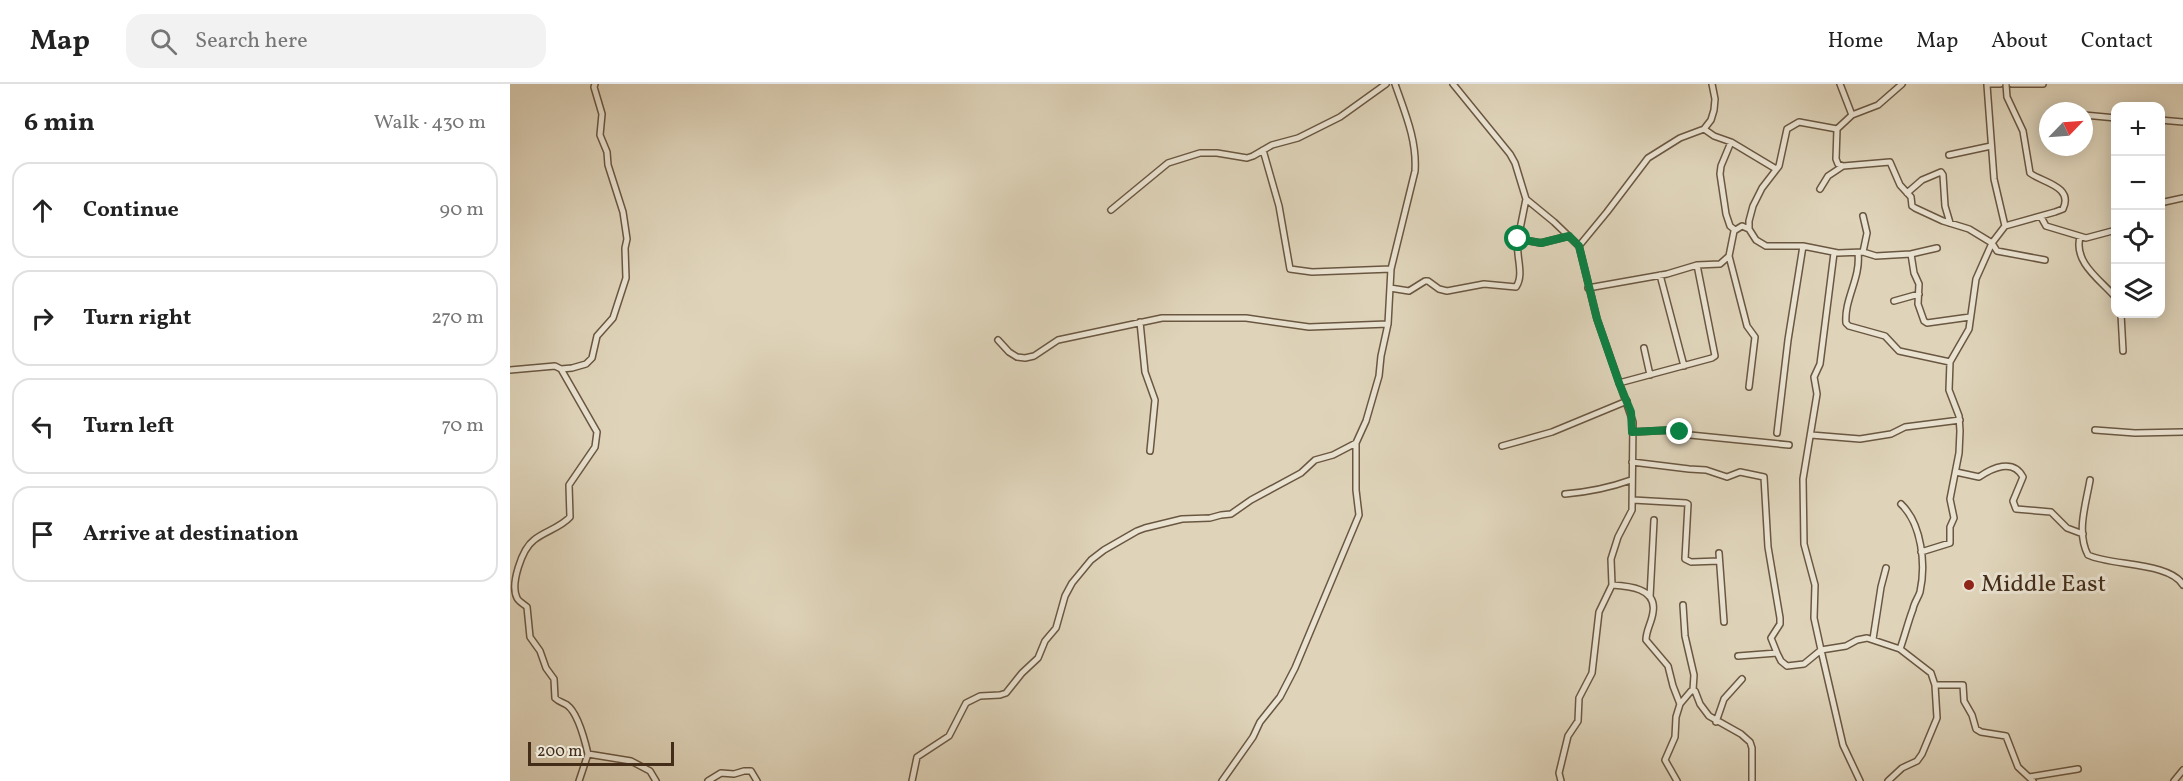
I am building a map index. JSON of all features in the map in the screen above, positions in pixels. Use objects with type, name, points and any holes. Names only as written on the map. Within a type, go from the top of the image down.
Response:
[{"type":"street","points":[[510,370],[555,366],[561,369],[572,369],[586,364],[592,358],[597,336],[613,318],[626,278],[627,239],[623,212],[608,165],[608,152],[600,135],[602,114],[595,84]]},
{"type":"street","points":[[1111,210],[1161,168],[1175,160],[1209,152],[1247,158],[1253,156],[1277,143],[1298,138],[1340,117],[1386,84]]},
{"type":"street","points":[[1222,781],[1253,737],[1260,722],[1284,689],[1295,668],[1348,544],[1360,510],[1356,490],[1356,443],[1377,385],[1388,324],[1391,269],[1412,185],[1416,158],[1413,137],[1395,84]]},
{"type":"street","points":[[1390,288],[1409,291],[1425,281],[1438,289],[1447,291],[1484,284],[1516,287],[1520,280],[1517,248],[1526,199],[1515,163],[1453,84]]},
{"type":"street","points":[[1579,246],[1648,158],[1680,138],[1704,129],[1711,120],[1714,110],[1715,99],[1712,84]]},
{"type":"street","points":[[1840,84],[1852,115]]},
{"type":"street","points":[[1843,166],[1838,164],[1836,159],[1837,129],[1852,115],[1878,105],[1902,84]]},
{"type":"street","points":[[2000,84],[1987,85],[1995,191],[2005,225]]},
{"type":"street","points":[[1921,552],[1950,543],[1950,527],[1954,518],[1950,500],[1960,442],[1960,420],[1949,390],[1950,362],[1969,329],[1976,279],[1992,243],[2005,225],[2018,220],[2041,217],[2063,209],[2064,200],[2055,186],[2030,173],[2023,131],[2007,97],[2006,84]]},
{"type":"street","points":[[2012,84],[2043,84]]},
{"type":"street","points":[[2093,116],[2111,118]]},
{"type":"street","points":[[2165,120],[2183,122]]},
{"type":"street","points":[[1837,129],[1799,122],[1790,126],[1785,132],[1784,149],[1776,170],[1756,197],[1749,221],[1749,229],[1756,240],[1766,246],[1803,246],[1834,253],[1860,253],[1876,256],[1911,254],[1937,248]]},
{"type":"street","points":[[1704,129],[1712,135],[1731,142],[1776,170]]},
{"type":"street","points":[[1731,142],[1720,174],[1726,214],[1730,226],[1735,230]]},
{"type":"street","points":[[1949,155],[1991,146]]},
{"type":"street","points":[[1263,150],[1276,190],[1290,269],[1312,272],[1391,269]]},
{"type":"street","points":[[1820,189],[1828,176],[1843,166],[1890,162],[1900,185],[1911,197],[1915,208],[1969,229],[1992,243],[1997,251],[2045,260]]},
{"type":"street","points":[[1907,193],[1922,180],[1941,172],[1945,206],[1950,223]]},
{"type":"street","points":[[2165,202],[2183,198]]},
{"type":"street","points":[[1526,199],[1579,246],[1588,288],[1633,422],[1634,451],[1631,480],[1633,500],[1630,516],[1618,537],[1611,559],[1612,585],[1599,612],[1593,667],[1579,698],[1578,721],[1568,736],[1559,773],[1561,781]]},
{"type":"street","points":[[1863,216],[1867,233],[1848,304],[1846,323],[1849,326],[1885,336],[1899,351],[1950,362]]},
{"type":"street","points":[[2041,217],[2046,226],[2080,237],[2089,238],[2111,231]]},
{"type":"street","points":[[1749,221],[1735,230],[1729,256],[1747,326],[1755,337],[1749,387]]},
{"type":"street","points":[[1742,226],[1749,229]]},
{"type":"street","points":[[1518,239],[1541,243],[1569,236]]},
{"type":"street","points":[[2080,237],[2078,246],[2084,264],[2111,294]]},
{"type":"street","points":[[1777,433],[1788,340],[1803,246]]},
{"type":"street","points":[[1834,253],[1820,364],[1815,377],[1817,394],[1803,479],[1804,544],[1815,585],[1814,618],[1843,745],[1860,781]]},
{"type":"street","points":[[1911,254],[1914,273],[1919,284],[1918,304],[1922,318],[1927,322],[1970,317]]},
{"type":"street","points":[[1588,288],[1660,275],[1697,265],[1720,264],[1729,256]]},
{"type":"street","points":[[1619,383],[1715,356],[1697,265]]},
{"type":"street","points":[[1660,275],[1684,366]]},
{"type":"street","points":[[1893,301],[1919,294]]},
{"type":"street","points":[[999,340],[1009,352],[1025,358],[1034,356],[1058,340],[1140,322],[1174,318],[1235,318],[1309,327],[1388,324]]},
{"type":"street","points":[[2121,318],[2123,351]]},
{"type":"street","points":[[1140,322],[1145,372],[1155,400],[1150,451]]},
{"type":"street","points":[[1644,348],[1650,375]]},
{"type":"street","points":[[561,369],[595,425],[597,438],[590,456],[569,485],[570,517],[534,540],[530,545],[518,568],[515,578],[515,594],[519,601],[527,607],[530,637],[554,679],[555,698],[567,706],[580,727],[588,754],[579,781]]},
{"type":"street","points":[[1502,446],[1552,432],[1627,401]]},
{"type":"street","points":[[1811,435],[1860,439],[1891,434],[1905,427],[1960,420]]},
{"type":"street","points":[[1632,432],[1672,430],[1740,441],[1789,444]]},
{"type":"street","points":[[2095,430],[2135,433],[2183,432]]},
{"type":"street","points":[[912,781],[916,757],[949,736],[966,703],[980,696],[1006,693],[1038,658],[1045,641],[1056,628],[1065,596],[1072,583],[1104,550],[1145,528],[1189,518],[1210,518],[1231,514],[1251,500],[1301,473],[1315,460],[1333,455],[1356,443]]},
{"type":"street","points":[[1632,462],[1696,468],[1727,477],[1740,472],[1764,477],[1768,547],[1780,618],[1780,624],[1771,638],[1781,662],[1787,666],[1804,664],[1821,650],[1846,646],[1863,638],[1873,639],[1900,649],[1931,672],[1935,686],[1937,718],[1917,761],[1902,768],[1888,781]]},
{"type":"street","points":[[1956,472],[1979,477],[1989,470],[2010,466],[2021,472],[2023,477],[2013,501],[2016,509],[2051,512],[2067,528],[2083,534]]},
{"type":"street","points":[[1565,494],[1602,490],[1631,480]]},
{"type":"street","points":[[2090,480],[2083,519],[2085,549],[2090,556],[2139,567],[2151,567],[2178,578],[2183,585]]},
{"type":"street","points":[[1633,500],[1688,504],[1685,560],[1691,562],[1719,561]]},
{"type":"street","points":[[1900,649],[1920,589],[1923,572],[1916,528],[1907,510],[1901,504]]},
{"type":"street","points":[[1654,520],[1650,597],[1653,611],[1646,640],[1668,666],[1680,704]]},
{"type":"street","points":[[1719,553],[1725,622]]},
{"type":"street","points":[[1873,639],[1886,568]]},
{"type":"street","points":[[1612,585],[1638,588],[1650,597]]},
{"type":"street","points":[[1677,781],[1665,760],[1674,737],[1680,704],[1693,690],[1694,675],[1685,636],[1683,605]]},
{"type":"street","points":[[1738,656],[1777,653]]},
{"type":"street","points":[[1716,722],[1724,699],[1742,679]]},
{"type":"street","points":[[1935,686],[1963,685],[1964,702],[1972,715],[1976,729],[2006,736],[2015,762],[2031,779],[2078,769]]},
{"type":"street","points":[[1693,690],[1697,693],[1705,712],[1716,722],[1741,734],[1750,742],[1752,781]]},
{"type":"street","points":[[588,754],[631,761],[650,771],[656,781]]},
{"type":"street","points":[[2174,781],[2183,770]]},
{"type":"street","points":[[708,781],[722,773],[734,774],[751,771],[757,781]]},
{"type":"place","name":"Middle East","points":[[1969,585]]},
{"type":"route","points":[[1518,239],[1541,243],[1569,236],[1579,246],[1597,319],[1631,412],[1632,432],[1652,430],[1680,432]]}]
